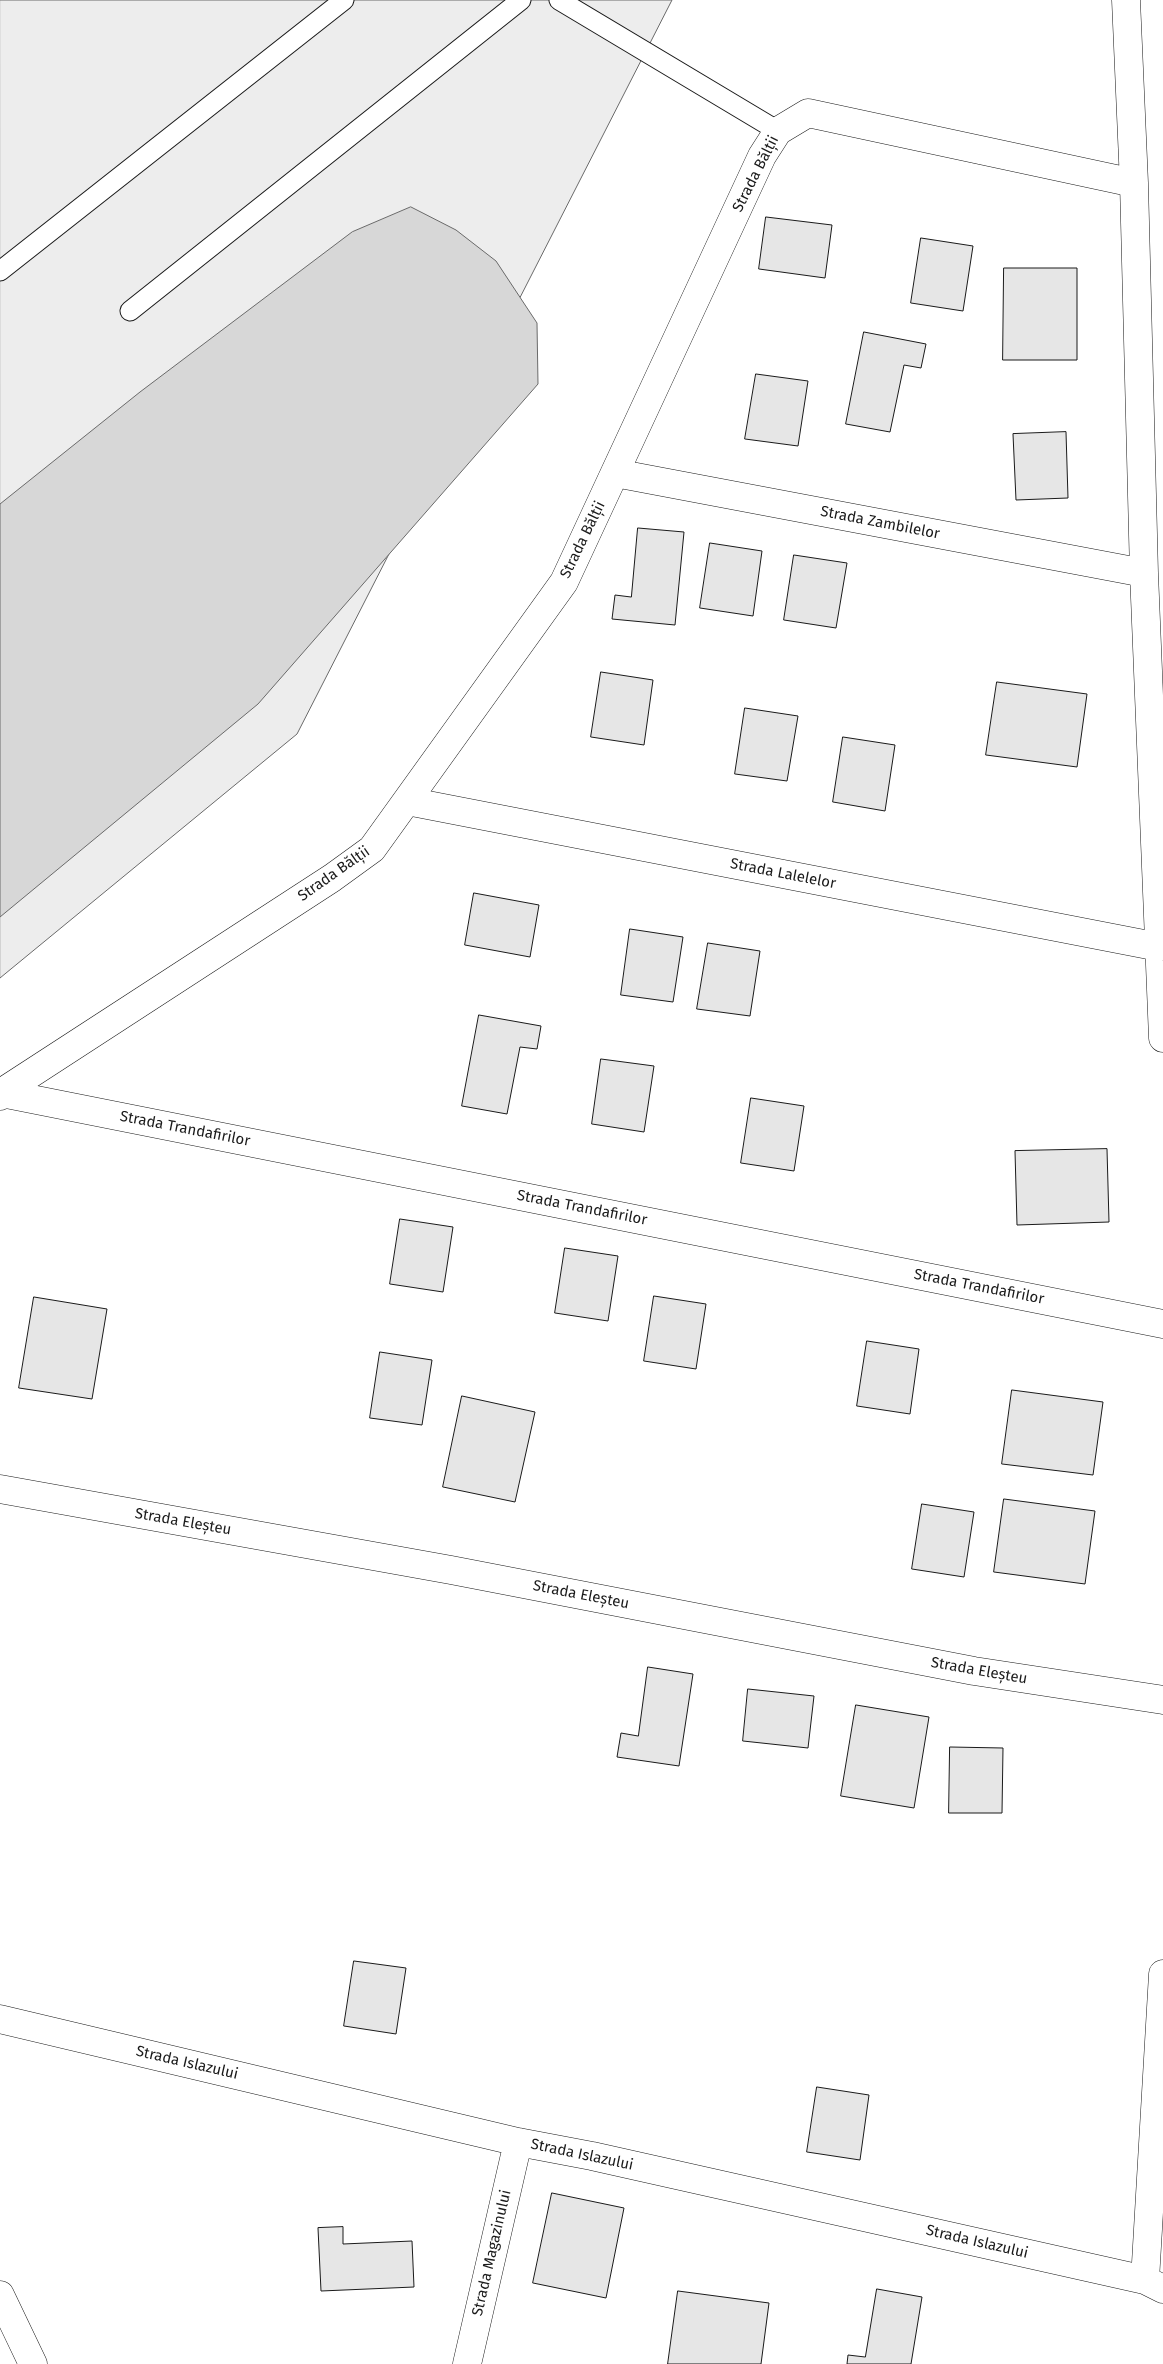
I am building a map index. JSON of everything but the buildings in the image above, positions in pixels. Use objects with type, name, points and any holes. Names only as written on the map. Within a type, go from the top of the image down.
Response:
[{"type":"street","points":[[1126,0],[1134,183],[1144,572],[1163,1038]]},
{"type":"street","name":"Strada Bălții","points":[[0,1094],[332,878],[372,849],[564,582],[762,156],[778,131],[808,113],[1134,183]]},
{"type":"street","name":"Strada Zambilelor","points":[[615,473],[1144,572]]},
{"type":"street","name":"Strada Lalelelor","points":[[407,800],[1159,946]]},
{"type":"street","name":"Strada Trandafirilor","points":[[0,1094],[1163,1324]]},
{"type":"street","name":"Strada Eleșteu","points":[[0,1489],[451,1570],[974,1671],[1163,1700]]},
{"type":"street","points":[[1154,2284],[1163,1974]]},
{"type":"street","name":"Strada Islazului","points":[[0,2019],[518,2142],[592,2156],[1154,2284]]},
{"type":"street","name":"Strada Magazinului","points":[[467,2364],[518,2142]]},
{"type":"street","points":[[0,2295],[33,2364]]},
{"type":"lane","points":[[0,271],[344,0]]},
{"type":"lane","points":[[130,311],[521,0]]},
{"type":"lane","points":[[559,0],[778,131]]},
{"type":"shaded area","points":[[0,0],[672,0],[297,734],[0,978]]},
{"type":"shaded area","points":[[411,207],[456,230],[496,261],[537,323],[538,384],[258,704],[0,917],[0,504],[140,392],[352,232]]}]
